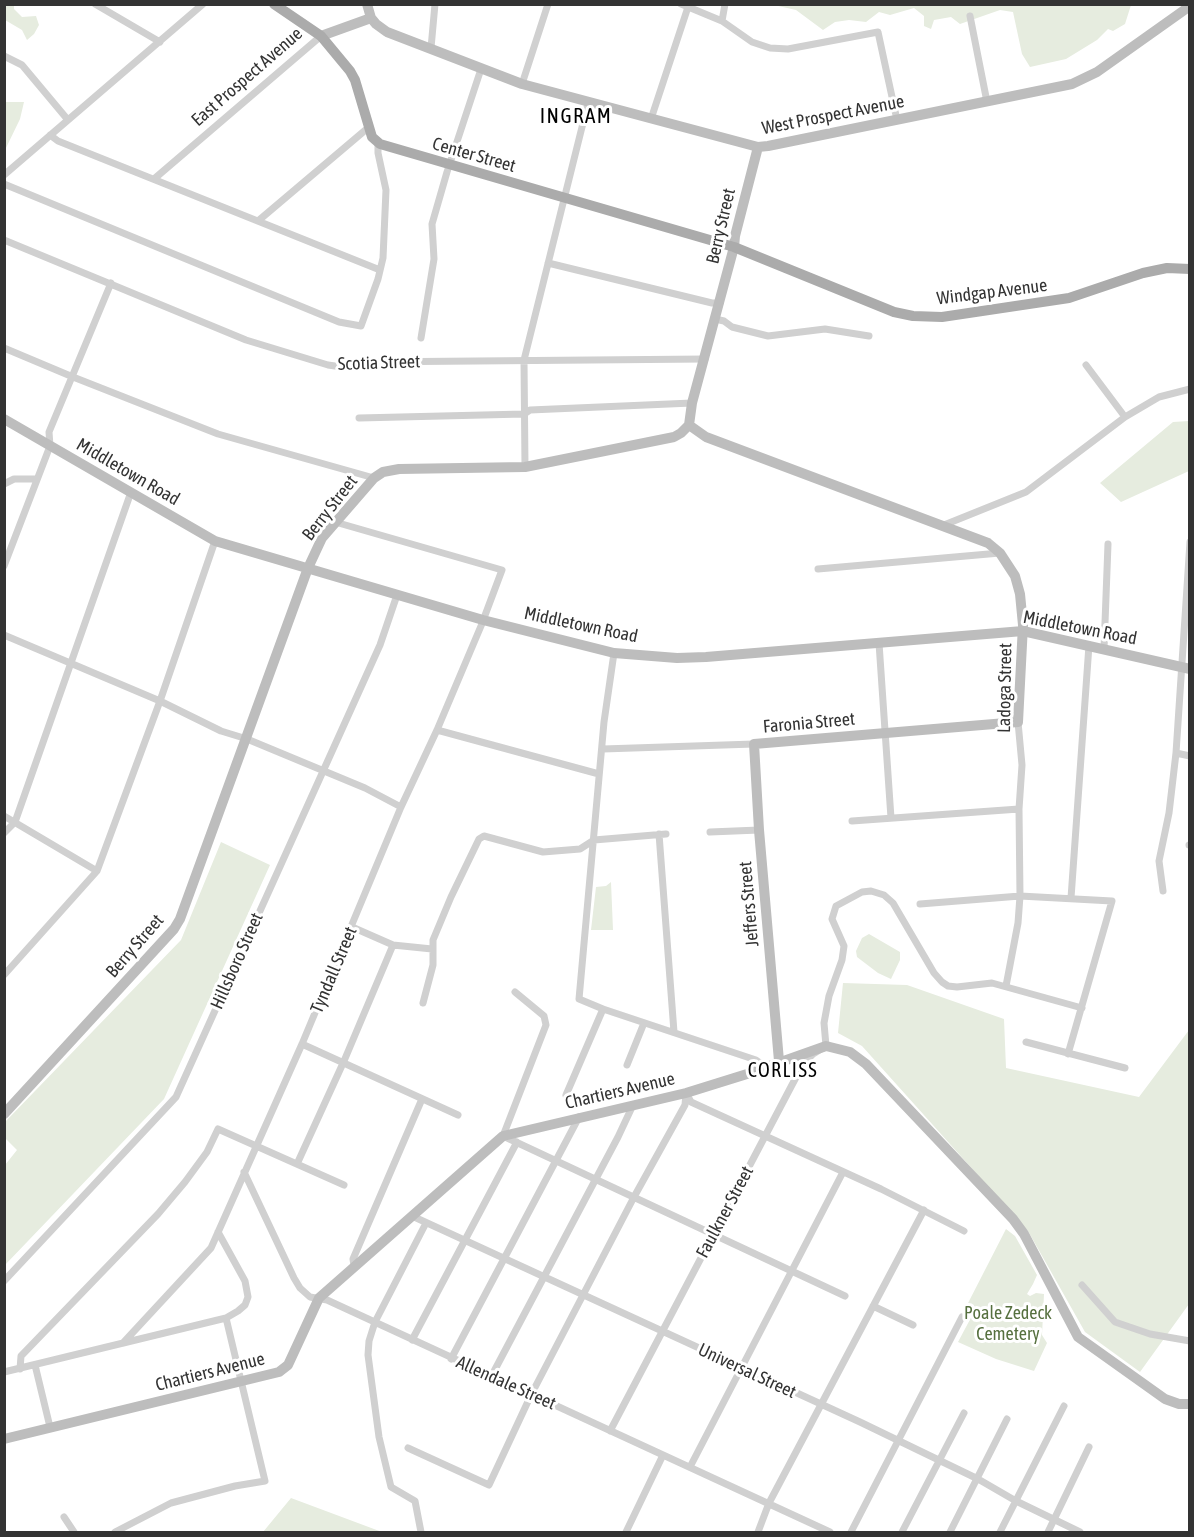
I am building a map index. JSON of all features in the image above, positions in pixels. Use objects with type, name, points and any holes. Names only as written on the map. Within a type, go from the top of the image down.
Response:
[{"type":"main road","points":[[274,4],[321,36],[353,75],[372,137],[381,144]]},
{"type":"main road","name":"Center Street","points":[[381,144],[449,166],[734,248]]},
{"type":"main road","name":"Windgap Avenue","points":[[734,248],[894,312],[913,316],[942,317],[1069,298],[1143,273],[1167,268],[1190,269]]},
{"type":"street","points":[[95,4],[160,42]]},
{"type":"street","points":[[4,175],[203,4]]},
{"type":"street","points":[[367,4],[367,20]]},
{"type":"street","points":[[431,48],[435,4]]},
{"type":"street","points":[[522,84],[548,4]]},
{"type":"street","points":[[722,21],[725,4]]},
{"type":"street","points":[[651,119],[684,6],[722,21],[752,42],[770,48],[788,49],[878,32],[897,120]]},
{"type":"street","name":"West Prospect Avenue","points":[[367,20],[387,32],[522,84],[758,147],[1059,88],[1097,72],[1190,6]]},
{"type":"street","points":[[970,16],[987,102]]},
{"type":"street","name":"East Prospect Avenue","points":[[153,179],[321,36],[367,20]]},
{"type":"street","points":[[4,56],[22,65],[68,120]]},
{"type":"street","points":[[422,339],[434,259],[432,224],[481,69]]},
{"type":"street","points":[[525,467],[524,360],[588,103]]},
{"type":"street","points":[[258,221],[369,127]]},
{"type":"street","points":[[50,135],[58,141],[380,270]]},
{"type":"street","points":[[4,184],[339,322],[361,326],[383,258],[386,190],[378,153],[381,144]]},
{"type":"street","name":"Berry Street","points":[[4,1114],[9,1101],[174,929],[180,919],[308,568],[322,538],[374,478],[383,472],[399,469],[525,467],[674,437],[689,424],[692,403],[720,303],[758,147]]},
{"type":"street","name":"Scotia Street","points":[[4,240],[246,340],[328,365],[342,367],[362,362],[705,359]]},
{"type":"street","points":[[548,263],[712,303],[720,303]]},
{"type":"street","points":[[4,566],[50,446],[49,432],[111,284]]},
{"type":"street","points":[[715,319],[724,321],[732,327],[768,336],[825,329],[869,336]]},
{"type":"street","points":[[4,348],[218,434],[374,478]]},
{"type":"street","points":[[1086,365],[1125,417]]},
{"type":"street","points":[[944,525],[1026,492],[1125,417],[1159,397],[1190,389]]},
{"type":"street","points":[[359,418],[524,414],[530,410],[692,403]]},
{"type":"street","name":"Middletown Road","points":[[4,419],[215,541],[483,620],[614,652],[677,658],[1023,631],[1186,668]]},
{"type":"street","name":"Ladoga Street","points":[[689,424],[706,437],[988,543],[1000,553],[1016,576],[1023,631],[1018,722],[1022,765],[1019,809],[1020,896],[1018,923],[1006,986]]},
{"type":"street","points":[[4,484],[14,479],[37,479]]},
{"type":"street","points":[[4,833],[15,822],[132,492]]},
{"type":"street","name":"Tyndall Street","points":[[123,1343],[211,1248],[302,1044],[401,807],[437,730],[502,570],[335,522]]},
{"type":"street","points":[[4,975],[97,871],[160,701],[215,541]]},
{"type":"street","points":[[1163,891],[1159,861],[1169,813],[1186,668],[1190,542]]},
{"type":"street","points":[[1104,649],[1108,544]]},
{"type":"street","points":[[818,569],[1000,553]]},
{"type":"street","name":"Hillsboro Street","points":[[4,1281],[176,1097],[380,645],[398,595]]},
{"type":"street","points":[[4,635],[160,701],[221,731],[247,739],[365,788],[401,807]]},
{"type":"street","points":[[879,643],[891,818]]},
{"type":"street","points":[[1071,898],[1089,645]]},
{"type":"street","points":[[614,652],[604,722],[579,999],[756,1060],[766,1067]]},
{"type":"street","name":"Faronia Street","points":[[603,749],[754,744],[1018,722]]},
{"type":"street","points":[[437,730],[599,774]]},
{"type":"street","name":"Jeffers Street","points":[[754,744],[779,1061]]},
{"type":"street","points":[[1176,753],[1190,756]]},
{"type":"street","points":[[852,821],[1019,809]]},
{"type":"street","points":[[4,816],[97,871]]},
{"type":"street","points":[[710,832],[759,830]]},
{"type":"street","points":[[423,1003],[434,962],[432,950],[434,940],[451,897],[476,845],[484,836],[543,852],[580,849],[594,840],[663,834],[674,1032]]},
{"type":"street","points":[[1082,1008],[992,983],[948,986],[934,973],[892,903],[884,895],[871,891],[862,892],[836,906],[832,919],[844,946],[824,1023],[826,1046],[850,1052],[866,1064],[1013,1220],[1024,1234],[1078,1337],[1165,1399],[1179,1404],[1190,1404]]},
{"type":"street","points":[[920,904],[1020,896],[1112,901],[1068,1054]]},
{"type":"street","points":[[352,927],[393,945],[432,950]]},
{"type":"street","points":[[297,1164],[393,945]]},
{"type":"street","points":[[516,992],[544,1016],[546,1025],[502,1136],[845,1296]]},
{"type":"street","points":[[566,1095],[603,1009]]},
{"type":"street","points":[[627,1065],[644,1023]]},
{"type":"street","points":[[1026,1042],[1125,1068]]},
{"type":"street","points":[[302,1044],[344,1061],[458,1115]]},
{"type":"street","name":"Chartiers Avenue","points":[[4,1439],[279,1372],[288,1365],[319,1298],[502,1136],[686,1093],[826,1046]]},
{"type":"street","name":"Faulkner Street","points":[[610,1431],[803,1064],[826,1046]]},
{"type":"street","points":[[686,1093],[691,1101],[964,1231]]},
{"type":"street","points":[[408,1448],[489,1485],[531,1395],[634,1197],[685,1106],[686,1093]]},
{"type":"street","points":[[354,1266],[353,1259],[422,1099]]},
{"type":"street","points":[[491,1377],[634,1104]]},
{"type":"street","points":[[451,1359],[579,1117]]},
{"type":"street","points":[[20,1369],[21,1356],[158,1214],[185,1182],[207,1152],[218,1129],[344,1185]]},
{"type":"street","points":[[412,1340],[517,1142]]},
{"type":"street","name":"Allendale Street","points":[[244,1172],[300,1288],[310,1297],[327,1300],[830,1533]]},
{"type":"street","points":[[690,1467],[843,1172]]},
{"type":"street","points":[[758,1533],[769,1503],[823,1405],[924,1210]]},
{"type":"street","name":"Universal Street","points":[[412,1216],[899,1441],[978,1479],[1080,1533]]},
{"type":"street","points":[[421,1533],[415,1501],[391,1487],[380,1437],[368,1355],[369,1341],[375,1322],[426,1223]]},
{"type":"street","points":[[4,1372],[226,1318],[245,1305],[248,1298],[245,1281],[218,1232]]},
{"type":"street","points":[[1082,1285],[1115,1322],[1150,1334],[1190,1341]]},
{"type":"street","points":[[873,1306],[913,1325]]},
{"type":"street","points":[[851,1533],[962,1317]]},
{"type":"street","points":[[115,1533],[171,1503],[235,1486],[265,1481],[226,1318]]},
{"type":"street","points":[[35,1365],[50,1428]]},
{"type":"street","points":[[1000,1533],[1064,1406]]},
{"type":"street","points":[[902,1533],[964,1413]]},
{"type":"street","points":[[950,1533],[1007,1419]]},
{"type":"street","points":[[1048,1533],[1089,1447]]},
{"type":"street","points":[[626,1533],[663,1455]]},
{"type":"street","points":[[64,1517],[74,1533]]},
{"type":"green space","points":[[5,4],[14,5],[14,9],[22,17],[36,16],[39,25],[27,40],[22,30],[5,20]]},
{"type":"green space","points":[[774,5],[1131,5],[1125,24],[1113,31],[1108,29],[1097,40],[1066,59],[1030,67],[1022,54],[1013,12],[1000,10],[960,24],[951,17],[934,20],[931,29],[924,26],[924,16],[914,8],[890,15],[879,12],[866,22],[849,20],[835,22],[823,30],[796,10]]},
{"type":"green space","points":[[5,102],[24,102],[20,119],[5,150]]},
{"type":"green space","points":[[1189,421],[1189,471],[1121,502],[1100,483],[1173,422]]},
{"type":"green space","points":[[221,842],[270,865],[164,1099],[5,1265],[5,1165],[17,1150],[5,1138],[5,1122],[181,940]]},
{"type":"green space","points":[[611,882],[613,930],[591,930],[596,887],[606,886]]},
{"type":"green space","points":[[869,934],[900,952],[900,960],[891,979],[878,973],[857,957],[856,951],[862,938]]},
{"type":"green space","points":[[843,983],[907,985],[1004,1019],[1006,1068],[1139,1097],[1189,1030],[1189,1304],[1140,1372],[1085,1332],[1028,1231],[862,1046],[838,1033]]},
{"type":"green space","name":"Poale Zedeck Cemetery","points":[[1006,1229],[1015,1236],[1037,1275],[1027,1294],[1030,1296],[1036,1293],[1044,1294],[1042,1335],[1047,1343],[1034,1371],[996,1359],[958,1342],[974,1312],[966,1307]]},
{"type":"green space","points":[[291,1498],[382,1532],[263,1532]]},
{"type":"district","name":"INGRAM","points":[[576,116]]},
{"type":"district","name":"CORLISS","points":[[783,1071]]}]
